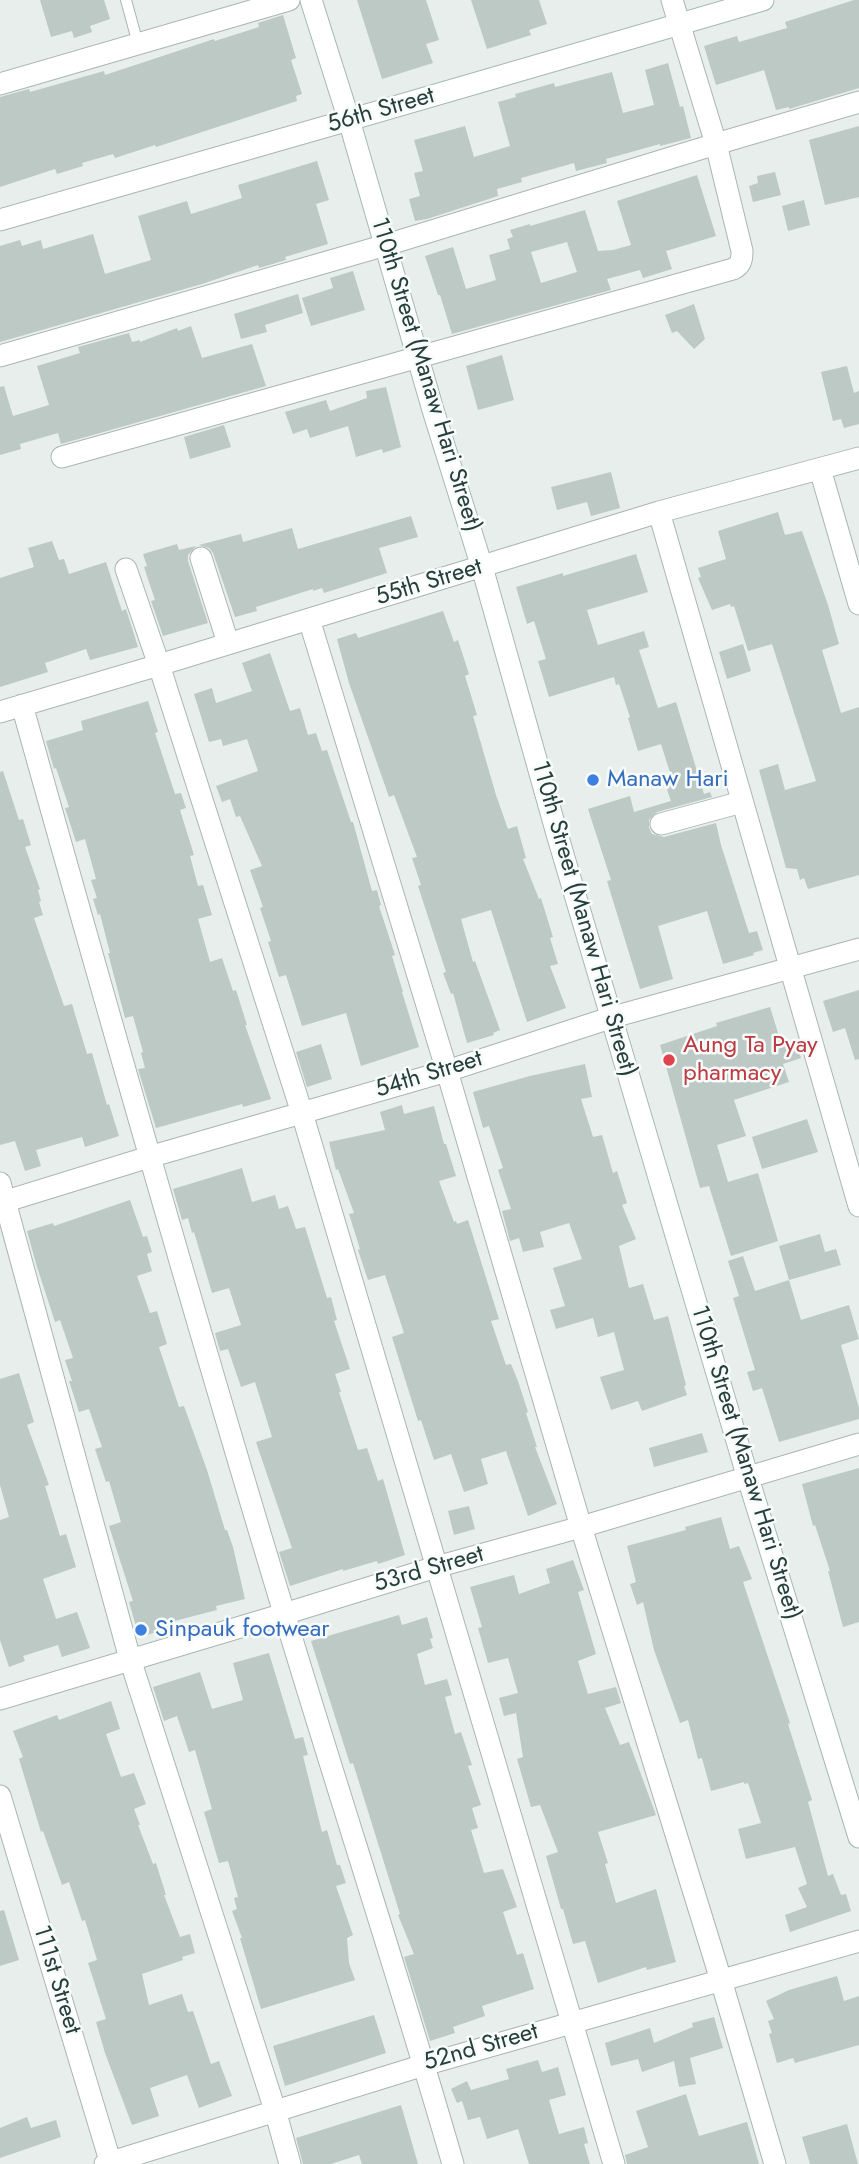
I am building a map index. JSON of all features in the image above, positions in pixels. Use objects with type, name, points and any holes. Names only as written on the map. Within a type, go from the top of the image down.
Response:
[{"type":"street","points":[[0,84],[289,0]]},
{"type":"street","name":"110th Street (Manaw Hari Street)","points":[[311,0],[387,245],[557,834],[748,1478],[859,1838]]},
{"type":"street","points":[[62,457],[733,270],[739,266],[741,251],[716,144],[673,0]]},
{"type":"street","name":"56th Street","points":[[0,220],[763,0]]},
{"type":"street","points":[[0,356],[387,245],[859,102]]},
{"type":"street","name":"55th Street","points":[[0,712],[659,512],[859,458]]},
{"type":"street","points":[[820,469],[859,604]]},
{"type":"street","points":[[659,512],[859,1206]]},
{"type":"street","points":[[201,558],[228,643]]},
{"type":"street","points":[[126,569],[302,1112],[614,2164]]},
{"type":"street","points":[[309,619],[775,2164]]},
{"type":"street","points":[[22,705],[149,1157],[284,1614],[453,2164]]},
{"type":"street","points":[[661,824],[742,802]]},
{"type":"street","name":"54th Street","points":[[2,1196],[149,1157],[447,1071],[613,1017],[859,949]]},
{"type":"street","points":[[2,1196],[130,1659],[275,2110],[289,2164]]},
{"type":"street","name":"53rd Street","points":[[0,1699],[436,1567],[859,1444]]},
{"type":"street","name":"111st Street","points":[[0,1796],[109,2163]]},
{"type":"street","name":"52nd Street","points":[[109,2163],[572,2021],[859,1941]]},
{"type":"lane","points":[[126,0],[138,44]]},
{"type":"building","points":[[40,0],[104,0],[110,19],[90,26],[92,32],[74,38],[72,31],[51,37]]},
{"type":"building","points":[[357,0],[426,0],[439,40],[426,44],[433,63],[382,79]]},
{"type":"building","points":[[471,0],[539,0],[547,24],[529,30],[531,35],[487,49]]},
{"type":"building","points":[[859,0],[859,88],[789,109],[776,110],[764,70],[716,85],[704,46],[737,36],[739,42],[787,28],[785,22]]},
{"type":"building","points":[[283,15],[296,58],[291,60],[302,94],[296,96],[297,101],[156,147],[155,145],[115,158],[113,154],[57,174],[55,169],[0,187],[0,97],[29,89],[30,92],[104,71],[105,75],[259,27],[258,23]]},
{"type":"building","points":[[668,63],[691,138],[606,159],[607,163],[576,171],[574,163],[521,178],[522,182],[497,189],[498,196],[415,221],[409,199],[420,196],[414,173],[423,171],[414,140],[465,126],[474,157],[510,146],[498,102],[516,97],[515,94],[554,83],[555,87],[612,72],[623,113],[654,105],[645,70]]},
{"type":"building","points":[[859,126],[859,197],[825,205],[809,140]]},
{"type":"building","points":[[317,161],[329,200],[316,204],[328,244],[285,257],[286,260],[259,268],[258,265],[202,284],[0,342],[0,246],[20,240],[22,246],[41,240],[43,249],[93,234],[105,274],[151,260],[138,216],[187,201],[191,214],[242,198],[238,185]]},
{"type":"building","points":[[775,172],[781,195],[753,202],[749,186],[758,183],[757,176]]},
{"type":"building","points":[[697,175],[716,236],[666,251],[672,269],[643,278],[640,270],[607,279],[611,290],[452,334],[425,256],[453,247],[466,289],[496,280],[489,255],[510,249],[507,239],[513,237],[510,230],[585,210],[598,251],[631,245],[617,201]],"holes":[[[567,242],[577,272],[541,283],[531,252]]]},
{"type":"building","points":[[804,200],[810,225],[788,231],[782,206]]},
{"type":"building","points":[[353,271],[365,310],[311,326],[302,298],[333,288],[330,278]]},
{"type":"building","points":[[298,294],[303,313],[265,325],[267,332],[241,339],[234,314]]},
{"type":"building","points":[[694,304],[705,339],[694,349],[677,331],[672,333],[665,315]]},
{"type":"building","points":[[191,326],[202,358],[252,344],[266,386],[61,444],[58,433],[20,444],[21,449],[0,455],[0,387],[4,386],[13,416],[49,405],[37,366],[80,353],[78,347],[129,333],[132,342],[140,342],[177,328],[178,331]]},
{"type":"building","points":[[502,355],[514,400],[478,410],[466,366]]},
{"type":"building","points":[[847,366],[854,393],[859,391],[859,424],[844,428],[841,419],[833,421],[821,372]]},
{"type":"building","points":[[386,387],[401,447],[383,453],[382,449],[356,457],[348,426],[310,438],[307,429],[293,434],[285,412],[326,400],[330,411],[367,398],[366,391]]},
{"type":"building","points":[[224,425],[231,447],[190,459],[184,437]]},
{"type":"building","points":[[611,472],[620,508],[591,516],[587,502],[557,510],[551,487]]},
{"type":"building","points":[[778,512],[785,535],[802,531],[828,605],[839,644],[822,650],[841,713],[859,707],[859,875],[808,889],[804,878],[800,880],[797,869],[786,868],[759,770],[778,764],[785,790],[816,781],[772,644],[748,651],[734,606],[731,607],[730,604],[712,610],[698,578],[701,577],[698,568],[726,559],[718,531]]},
{"type":"building","points":[[411,516],[418,537],[379,548],[387,573],[324,593],[322,588],[313,589],[256,607],[257,611],[235,617],[213,553],[209,548],[199,545],[241,534],[243,542],[292,528],[298,549]]},
{"type":"building","points":[[52,541],[59,560],[64,559],[69,574],[106,562],[122,611],[126,609],[138,647],[90,660],[86,649],[45,663],[48,672],[0,687],[0,578],[34,567],[28,548]]},
{"type":"building","points":[[177,544],[179,550],[196,546],[188,555],[188,561],[208,623],[163,636],[151,601],[155,600],[144,567],[147,566],[143,554]]},
{"type":"building","points":[[636,554],[648,592],[587,610],[598,645],[644,631],[649,647],[639,650],[658,708],[676,702],[704,794],[710,792],[712,797],[657,812],[649,820],[649,828],[652,834],[664,837],[716,823],[749,933],[757,931],[763,950],[723,964],[707,911],[658,926],[673,979],[640,989],[607,881],[611,880],[588,809],[630,796],[634,812],[671,801],[665,784],[673,782],[661,744],[638,751],[628,718],[630,717],[614,677],[549,697],[538,661],[546,659],[534,621],[527,624],[516,587]]},
{"type":"building","points":[[443,611],[454,642],[458,640],[469,674],[465,676],[477,715],[473,716],[496,795],[508,829],[517,826],[526,858],[523,859],[539,899],[541,898],[558,964],[550,966],[566,1008],[527,1022],[491,910],[461,919],[473,962],[475,961],[500,1030],[493,1033],[494,1035],[467,1043],[418,886],[421,885],[412,858],[417,857],[394,795],[389,797],[349,683],[337,639],[356,633],[358,638]]},
{"type":"building","points":[[743,644],[751,671],[727,679],[719,652]]},
{"type":"building","points":[[270,653],[290,711],[300,708],[308,735],[316,733],[322,751],[327,750],[353,822],[372,891],[377,890],[381,905],[379,906],[395,955],[392,956],[419,1047],[361,1066],[346,1013],[302,1026],[286,975],[279,977],[260,908],[263,907],[250,870],[262,866],[240,816],[236,817],[230,799],[222,802],[216,786],[258,771],[247,739],[223,746],[221,739],[209,742],[194,694],[212,688],[216,703],[252,691],[242,663]]},
{"type":"building","points":[[148,701],[158,732],[155,733],[175,794],[181,793],[186,808],[180,810],[194,855],[190,856],[198,886],[203,885],[212,915],[198,919],[210,962],[222,958],[233,991],[236,990],[245,1025],[271,1099],[243,1107],[242,1104],[156,1128],[138,1069],[145,1068],[141,1053],[143,1052],[133,1016],[125,1018],[100,914],[98,915],[93,899],[97,898],[91,880],[96,879],[85,839],[76,842],[65,808],[69,807],[46,741],[83,730],[81,721]]},
{"type":"building","points":[[3,771],[19,820],[23,819],[31,845],[25,847],[40,889],[39,902],[43,915],[34,918],[64,1006],[72,1004],[87,1054],[92,1053],[119,1136],[85,1147],[82,1137],[36,1150],[41,1166],[25,1171],[15,1141],[0,1145],[0,772]]},
{"type":"building","points":[[859,990],[859,1059],[855,1060],[845,1028],[833,1032],[823,1001]]},
{"type":"building","points":[[770,1007],[782,1046],[796,1042],[801,1058],[783,1064],[789,1082],[734,1100],[746,1136],[717,1145],[728,1182],[758,1173],[778,1241],[731,1256],[709,1186],[700,1188],[660,1045],[717,1026],[716,1023]]},
{"type":"building","points":[[321,1044],[332,1079],[307,1087],[296,1052]]},
{"type":"building","points":[[585,1064],[592,1097],[581,1099],[593,1137],[602,1135],[613,1173],[617,1171],[627,1203],[622,1205],[636,1239],[619,1246],[629,1288],[643,1284],[654,1320],[668,1316],[686,1385],[687,1395],[642,1411],[638,1401],[611,1410],[600,1377],[624,1370],[614,1332],[598,1337],[593,1318],[556,1329],[550,1310],[565,1306],[553,1268],[582,1259],[569,1223],[540,1232],[544,1247],[523,1252],[519,1238],[510,1241],[502,1211],[511,1209],[498,1170],[503,1168],[489,1126],[483,1128],[473,1092]]},
{"type":"building","points":[[402,1105],[404,1114],[434,1106],[456,1176],[439,1181],[454,1222],[457,1224],[468,1220],[499,1319],[491,1321],[506,1365],[511,1364],[518,1381],[535,1447],[557,1504],[528,1516],[506,1451],[481,1459],[488,1484],[464,1492],[451,1454],[434,1460],[421,1420],[418,1421],[392,1337],[404,1333],[385,1275],[368,1280],[358,1250],[360,1249],[349,1214],[354,1213],[338,1169],[336,1170],[329,1142],[385,1130],[380,1112]]},
{"type":"building","points":[[807,1119],[818,1152],[762,1169],[752,1137]]},
{"type":"building","points":[[242,1168],[252,1202],[275,1195],[279,1209],[288,1206],[296,1229],[305,1227],[327,1298],[331,1297],[337,1320],[334,1321],[350,1369],[335,1374],[339,1392],[358,1450],[367,1448],[378,1481],[383,1479],[405,1555],[378,1564],[377,1561],[343,1569],[290,1586],[279,1552],[292,1548],[256,1442],[272,1437],[255,1382],[241,1387],[228,1349],[220,1351],[215,1333],[241,1325],[229,1288],[212,1293],[194,1232],[192,1233],[188,1218],[182,1220],[173,1189]]},
{"type":"building","points":[[130,1200],[143,1237],[147,1236],[152,1252],[147,1254],[152,1271],[137,1276],[150,1313],[157,1311],[167,1344],[159,1347],[179,1407],[184,1406],[207,1470],[225,1530],[233,1547],[245,1599],[216,1606],[217,1610],[159,1625],[161,1631],[139,1637],[129,1602],[133,1601],[109,1526],[121,1522],[109,1481],[106,1482],[95,1449],[102,1447],[89,1409],[79,1412],[65,1360],[73,1358],[60,1320],[55,1322],[27,1231],[53,1223],[54,1226]]},
{"type":"building","points":[[820,1234],[825,1252],[836,1249],[841,1265],[789,1280],[779,1246]]},
{"type":"building","points":[[743,1256],[755,1291],[789,1280],[801,1320],[849,1305],[859,1339],[841,1345],[859,1408],[859,1419],[779,1442],[762,1388],[753,1391],[747,1372],[755,1370],[733,1298],[739,1296],[728,1261]]},
{"type":"building","points":[[19,1373],[34,1422],[27,1425],[49,1485],[45,1486],[60,1536],[66,1534],[76,1567],[43,1579],[56,1619],[77,1612],[90,1648],[62,1657],[58,1645],[23,1656],[25,1661],[9,1667],[0,1640],[0,1520],[9,1517],[0,1485],[0,1379]]},
{"type":"building","points":[[702,1433],[708,1452],[654,1467],[649,1448]]},
{"type":"building","points":[[859,1468],[859,1622],[843,1627],[830,1571],[815,1525],[813,1526],[802,1484]]},
{"type":"building","points":[[469,1506],[475,1529],[454,1535],[448,1511]]},
{"type":"building","points":[[721,1517],[730,1549],[739,1546],[752,1579],[743,1582],[790,1723],[788,1724],[812,1800],[808,1802],[828,1876],[833,1874],[841,1895],[846,1894],[851,1911],[790,1932],[785,1915],[807,1907],[798,1888],[807,1884],[795,1847],[746,1859],[738,1829],[761,1823],[748,1783],[711,1791],[702,1758],[698,1759],[688,1720],[680,1723],[654,1650],[643,1602],[637,1605],[630,1584],[636,1582],[627,1546],[686,1530],[685,1527]]},
{"type":"building","points":[[573,1560],[584,1590],[578,1592],[596,1654],[578,1661],[588,1694],[616,1687],[621,1703],[605,1708],[620,1745],[629,1742],[656,1815],[598,1832],[608,1863],[605,1864],[616,1903],[656,1889],[676,1962],[647,1970],[646,1967],[598,1983],[585,1941],[573,1944],[561,1909],[546,1856],[558,1852],[540,1805],[531,1807],[517,1759],[523,1757],[516,1713],[504,1716],[499,1698],[518,1693],[508,1658],[488,1663],[478,1628],[482,1627],[470,1587],[514,1575],[519,1594],[550,1583],[546,1569]]},
{"type":"building","points":[[399,1615],[402,1625],[427,1617],[433,1648],[417,1654],[425,1685],[447,1679],[452,1695],[445,1697],[455,1734],[461,1732],[472,1765],[468,1766],[481,1805],[472,1808],[478,1828],[471,1830],[484,1873],[503,1869],[517,1907],[503,1912],[517,1955],[523,1953],[534,1989],[482,2006],[485,2016],[453,2027],[455,2033],[430,2041],[404,1957],[414,1954],[398,1915],[400,1914],[353,1763],[350,1764],[311,1641]]},
{"type":"building","points":[[269,1653],[295,1739],[303,1737],[308,1755],[303,1756],[322,1832],[327,1830],[337,1865],[340,1865],[346,1883],[336,1886],[353,1935],[347,1938],[349,1963],[355,1980],[261,2009],[232,1911],[237,1909],[234,1898],[238,1897],[228,1861],[219,1863],[204,1812],[212,1809],[195,1750],[189,1752],[177,1716],[164,1721],[153,1687],[200,1672],[212,1709],[243,1700],[233,1663]]},
{"type":"building","points":[[111,1701],[120,1729],[106,1734],[121,1777],[134,1773],[146,1804],[134,1809],[138,1825],[153,1864],[156,1863],[164,1895],[180,1937],[190,1934],[195,1953],[142,1974],[149,2005],[182,1994],[188,2012],[193,2011],[211,2064],[219,2061],[232,2096],[199,2108],[187,2075],[150,2088],[159,2116],[132,2125],[96,2022],[106,2019],[88,1963],[97,1960],[85,1920],[82,1921],[69,1882],[62,1885],[43,1831],[41,1832],[19,1759],[23,1757],[13,1731],[57,1715],[59,1720]]},
{"type":"building","points":[[4,1910],[19,1960],[0,1966],[0,1911]]},
{"type":"building","points":[[837,1976],[844,2001],[859,1996],[859,2045],[795,2063],[793,2058],[777,2063],[768,2021],[774,2019],[766,2001],[789,1990]]},
{"type":"building","points":[[374,2015],[386,2053],[285,2086],[273,2046]]},
{"type":"building","points":[[714,2017],[723,2048],[690,2058],[696,2084],[679,2087],[674,2061],[642,2072],[638,2059],[611,2066],[605,2043],[650,2028],[654,2043],[693,2027],[692,2023]]},
{"type":"building","points":[[538,2060],[542,2072],[558,2067],[566,2095],[549,2100],[559,2134],[584,2127],[588,2143],[584,2144],[590,2164],[529,2164],[518,2129],[487,2139],[480,2117],[468,2120],[462,2101],[457,2103],[451,2089],[467,2081],[471,2090],[509,2079],[506,2069]]},
{"type":"building","points":[[686,2094],[699,2136],[747,2122],[759,2164],[627,2164],[625,2155],[648,2147],[636,2111]]},
{"type":"building","points":[[401,2105],[418,2164],[362,2164],[359,2155],[331,2164],[303,2164],[296,2138]]},
{"type":"building","points":[[27,2117],[31,2128],[56,2120],[61,2137],[0,2158],[0,2128]]},
{"type":"building","points":[[847,2124],[858,2164],[810,2164],[802,2137]]},
{"type":"place","name":"Manaw Hari","points":[[593,780]]},
{"type":"place","name":"Aung Ta Pyay pharmacy","points":[[669,1060]]},
{"type":"place","name":"Sinpauk footwear","points":[[141,1630]]}]
